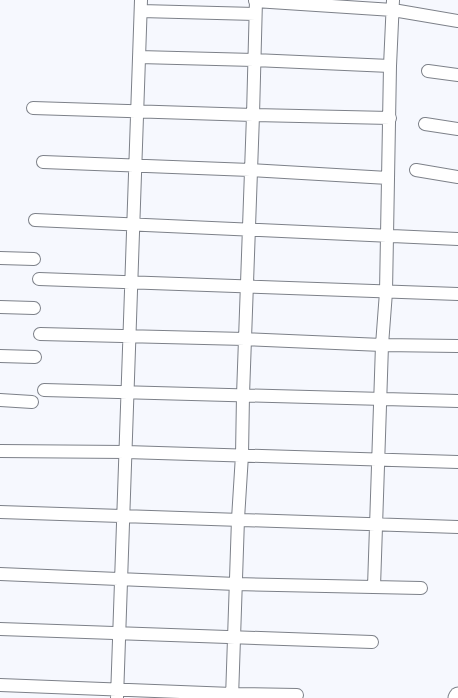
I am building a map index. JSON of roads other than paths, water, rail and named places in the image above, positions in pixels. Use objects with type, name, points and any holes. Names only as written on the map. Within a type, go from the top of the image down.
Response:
[{"type":"street","points":[[232,696],[238,519],[242,455],[256,0],[393,5],[458,21]]},
{"type":"street","points":[[374,587],[382,345],[386,292],[390,66],[393,5]]},
{"type":"street","points":[[117,694],[141,6],[255,14]]},
{"type":"street","points":[[139,57],[390,66]]},
{"type":"street","points":[[428,71],[458,75]]},
{"type":"street","points":[[33,108],[390,118]]},
{"type":"street","points":[[425,124],[458,129]]},
{"type":"street","points":[[43,162],[250,170],[388,178]]},
{"type":"street","points":[[416,170],[458,177]]},
{"type":"street","points":[[35,220],[458,239]]},
{"type":"street","points":[[0,258],[34,259]]},
{"type":"street","points":[[39,279],[458,294]]},
{"type":"street","points":[[0,307],[34,308]]},
{"type":"street","points":[[40,334],[458,346]]},
{"type":"street","points":[[0,356],[36,358]]},
{"type":"street","points":[[44,390],[458,401]]},
{"type":"street","points":[[0,400],[32,402]]},
{"type":"street","points":[[0,451],[126,452],[458,462]]},
{"type":"street","points":[[0,512],[123,517],[376,523],[458,527]]},
{"type":"street","points":[[0,574],[236,584],[421,588]]},
{"type":"street","points":[[0,630],[372,642]]},
{"type":"street","points":[[0,685],[117,694],[232,696],[297,695]]}]
